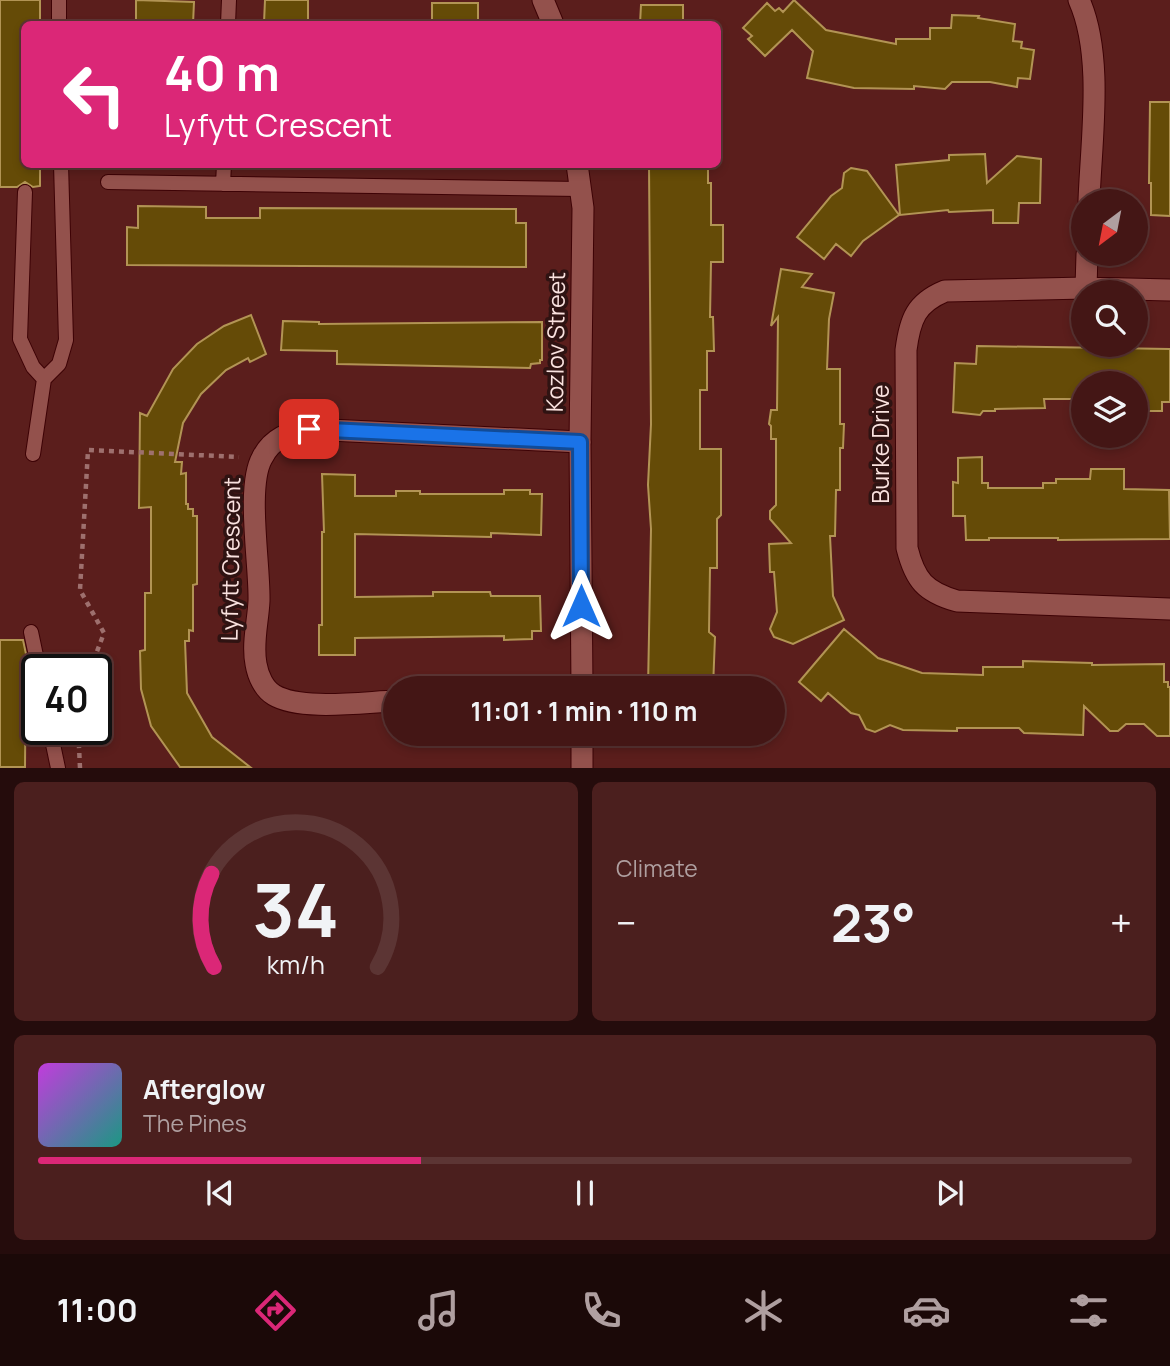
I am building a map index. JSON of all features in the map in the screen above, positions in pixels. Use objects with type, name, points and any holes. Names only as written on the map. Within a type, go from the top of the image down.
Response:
[{"type":"street","points":[[543,0],[552,21]]},
{"type":"street","points":[[1079,0],[1086,16],[1094,65],[1089,189]]},
{"type":"street","name":"Kozlov Street","points":[[577,168],[583,208],[580,442],[582,676]]},
{"type":"street","name":"Burke Drive","points":[[1071,288],[945,291],[926,299],[917,310],[908,330],[906,350],[907,548],[911,567],[925,587],[957,601],[1170,609]]},
{"type":"street","name":"Burke Drive","points":[[1148,289],[1170,290]]},
{"type":"street","name":"Lyfytt Crescent","points":[[383,701],[306,704],[289,702],[272,694],[260,680],[254,646],[259,601],[255,490],[261,458],[278,438],[309,429],[580,442]]},
{"type":"street","points":[[582,746],[582,768]]},
{"type":"lane","points":[[59,0],[59,21]]},
{"type":"lane","points":[[228,21],[229,0]]},
{"type":"lane","points":[[33,454],[44,379],[59,364],[66,340],[61,168]]},
{"type":"lane","points":[[223,184],[224,168]]},
{"type":"lane","points":[[108,182],[580,190]]},
{"type":"lane","points":[[25,192],[20,339],[33,367],[44,379]]},
{"type":"lane","points":[[31,632],[36,654]]},
{"type":"lane","points":[[53,745],[58,768]]},
{"type":"path","points":[[96,654],[104,633],[80,590],[89,450],[261,458]]},
{"type":"path","points":[[80,745],[80,768]]},
{"type":"building","points":[[0,0],[40,0],[40,21],[21,21],[21,168],[40,168],[40,186],[33,187],[25,182],[17,187],[0,187]]},
{"type":"building","points":[[136,0],[194,2],[193,21],[136,21]]},
{"type":"building","points":[[265,0],[308,0],[308,21],[264,21]]},
{"type":"building","points":[[794,0],[826,30],[896,44],[896,39],[930,39],[930,28],[951,28],[952,15],[979,16],[978,18],[1015,24],[1013,41],[1022,42],[1021,48],[1034,50],[1030,79],[1018,78],[1017,87],[990,82],[952,82],[945,89],[914,86],[914,89],[854,88],[807,78],[813,51],[792,30],[765,56],[748,39],[752,36],[743,28],[767,3],[775,11],[779,8],[783,12]]},
{"type":"building","points":[[432,3],[478,3],[478,21],[432,21]]},
{"type":"building","points":[[641,5],[683,5],[683,21],[640,21]]},
{"type":"building","points":[[1150,102],[1170,102],[1170,216],[1151,215]]},
{"type":"building","points":[[985,154],[987,183],[1017,156],[1041,159],[1040,203],[1019,203],[1018,223],[993,223],[993,210],[948,210],[900,215],[896,165],[949,160],[949,155]]},
{"type":"building","points":[[649,168],[708,168],[708,183],[711,183],[711,225],[723,225],[723,262],[711,262],[710,317],[713,317],[714,351],[707,351],[707,390],[700,390],[700,449],[721,449],[721,515],[717,519],[717,568],[710,568],[709,632],[715,637],[713,676],[648,676],[651,529],[648,485],[651,424]]},
{"type":"building","points":[[851,168],[867,171],[899,215],[863,241],[851,256],[836,244],[824,259],[797,237],[831,196],[842,188],[844,173]]},
{"type":"building","points":[[138,206],[206,207],[206,218],[260,218],[260,208],[516,209],[516,223],[526,223],[526,267],[127,265],[127,227],[138,228]]},
{"type":"building","points":[[781,269],[812,274],[802,287],[834,293],[829,319],[827,369],[840,369],[840,424],[844,424],[843,448],[840,448],[840,490],[836,490],[835,536],[830,536],[833,596],[844,620],[793,644],[774,637],[770,629],[777,612],[774,572],[770,572],[769,544],[791,543],[770,519],[770,511],[776,505],[776,439],[771,439],[769,424],[771,410],[777,410],[778,317],[771,326]]},
{"type":"building","points":[[251,315],[266,354],[250,362],[248,358],[226,370],[201,394],[183,423],[175,462],[182,462],[181,474],[186,473],[186,504],[188,509],[193,509],[193,516],[197,516],[197,584],[193,585],[193,631],[189,630],[189,641],[185,641],[187,693],[212,737],[250,767],[180,767],[151,726],[141,689],[140,651],[145,650],[145,593],[151,593],[151,507],[139,508],[140,413],[147,416],[173,369],[197,344],[224,326]]},
{"type":"building","points":[[283,321],[319,324],[542,322],[542,360],[540,363],[531,364],[530,368],[337,364],[337,351],[281,350]]},
{"type":"building","points":[[977,346],[1071,347],[1071,357],[1148,357],[1148,349],[1170,349],[1170,402],[1162,402],[1162,411],[1148,411],[1148,371],[1071,371],[1071,399],[1044,399],[1045,408],[995,409],[983,411],[980,415],[953,412],[955,363],[976,364]]},
{"type":"building","points":[[982,457],[982,483],[988,483],[988,488],[1043,488],[1043,483],[1056,483],[1056,479],[1090,479],[1091,469],[1124,469],[1124,489],[1169,490],[1170,539],[966,540],[965,516],[953,516],[953,482],[958,483],[958,458]]},
{"type":"building","points":[[322,474],[355,475],[355,496],[396,496],[396,491],[420,491],[420,494],[504,494],[504,490],[530,490],[530,494],[542,494],[541,535],[491,533],[491,537],[355,534],[355,597],[433,596],[433,592],[490,592],[491,596],[540,596],[541,631],[532,631],[532,639],[504,640],[504,636],[355,638],[355,655],[319,655],[324,532]]},
{"type":"building","points":[[844,629],[878,658],[922,673],[983,675],[983,667],[1023,667],[1023,661],[1092,665],[1164,664],[1164,682],[1168,682],[1170,687],[1170,736],[1157,736],[1144,724],[1126,724],[1118,731],[1110,731],[1084,706],[1083,735],[1024,733],[1019,728],[903,730],[890,725],[875,732],[866,729],[859,715],[851,713],[828,693],[821,701],[799,682]]},
{"type":"building","points":[[0,640],[23,640],[26,654],[21,654],[21,745],[25,745],[25,767],[0,767]]},
{"type":"route","points":[[309,429],[580,442],[581,606]]}]
